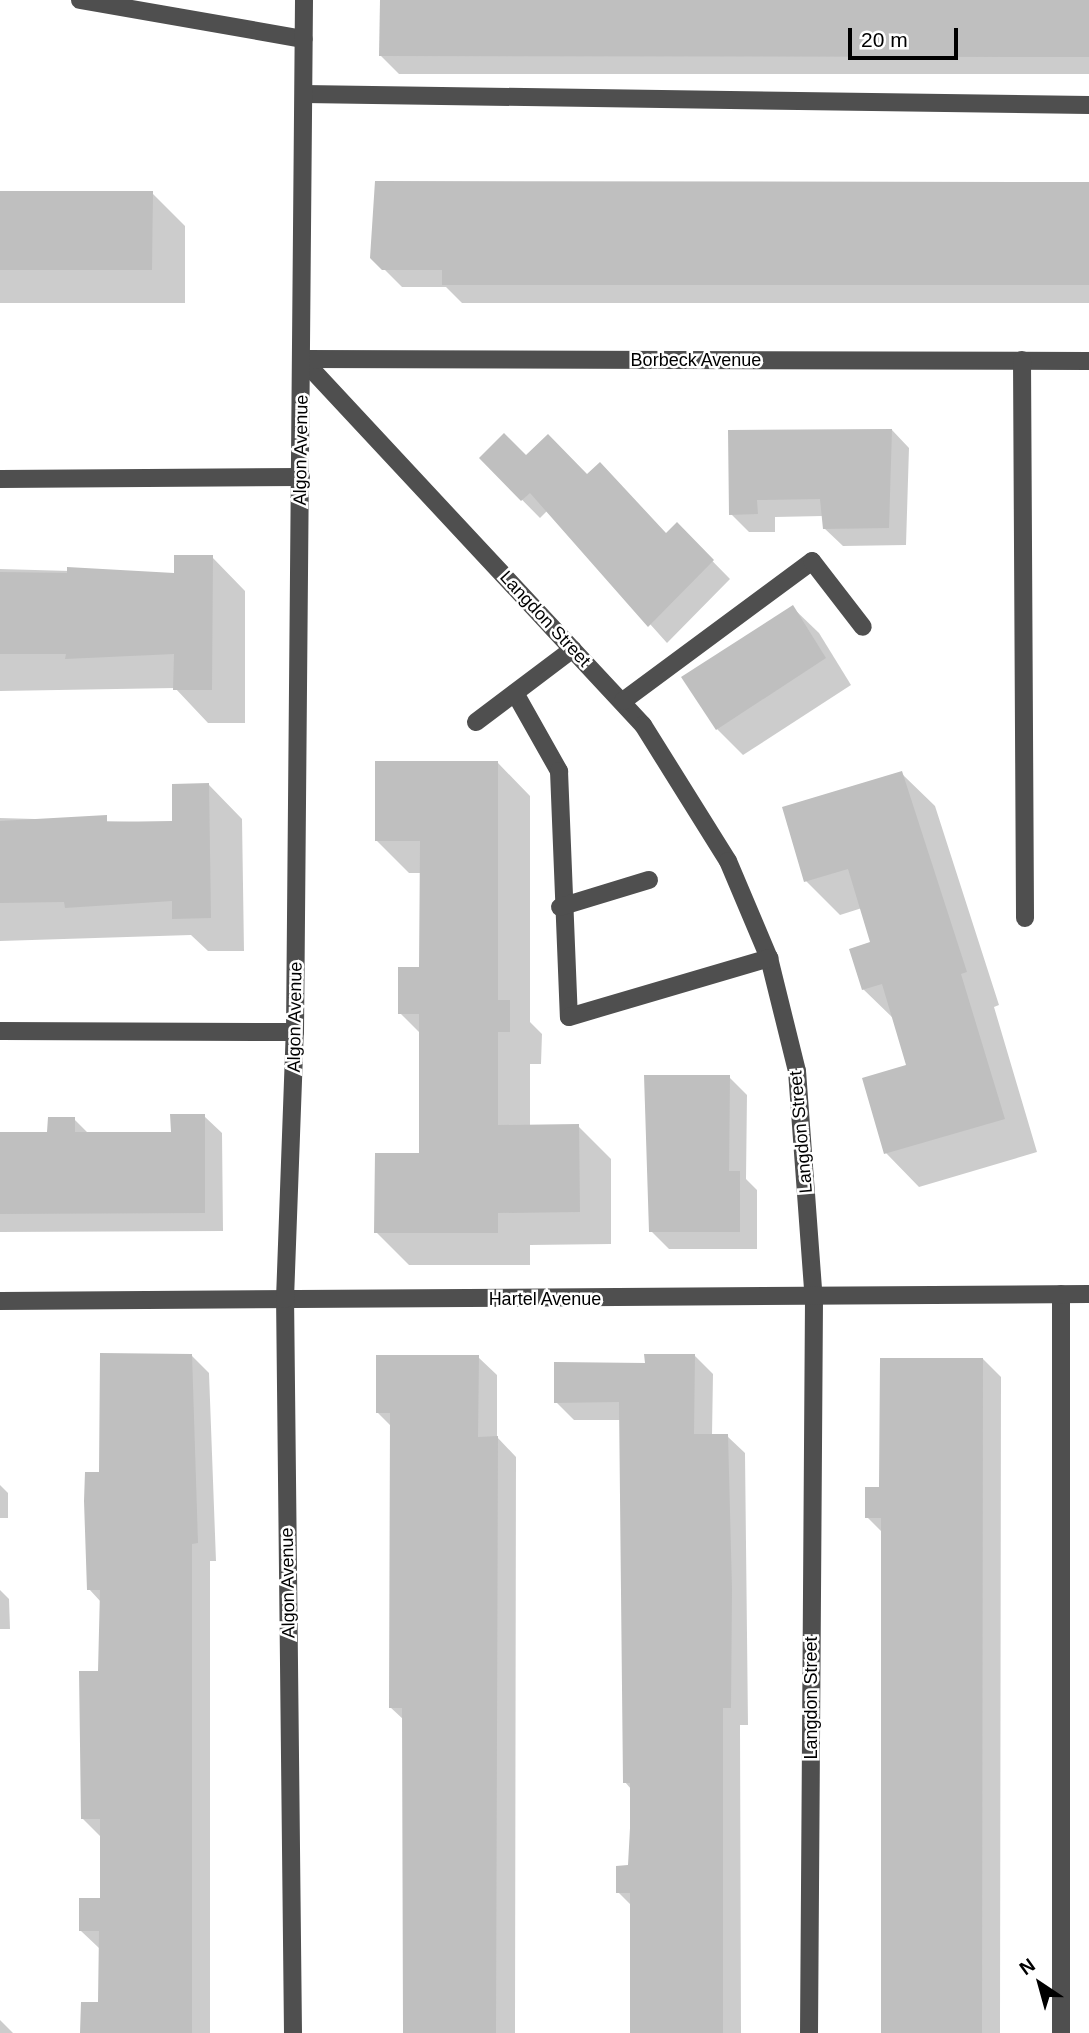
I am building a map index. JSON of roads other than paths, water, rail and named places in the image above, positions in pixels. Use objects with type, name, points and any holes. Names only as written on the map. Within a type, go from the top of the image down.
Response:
[{"type":"street","points":[[80,0],[304,39]]},
{"type":"street","name":"Algon Avenue","points":[[293,2033],[285,1299],[295,1032],[304,0]]},
{"type":"street","points":[[304,94],[1089,105]]},
{"type":"street","name":"Borbeck Avenue","points":[[302,359],[1089,360]]},
{"type":"street","name":"Langdon Street","points":[[302,359],[623,701],[728,861],[769,958],[797,1071],[814,1300],[809,2033]]},
{"type":"street","points":[[1023,360],[1025,918]]},
{"type":"street","points":[[0,479],[301,477]]},
{"type":"street","points":[[623,701],[812,561],[863,627]]},
{"type":"street","points":[[476,722],[573,649]]},
{"type":"street","points":[[515,693],[559,771],[560,907],[569,1017],[769,958]]},
{"type":"street","points":[[560,907],[649,880]]},
{"type":"street","points":[[0,1031],[295,1032]]},
{"type":"street","points":[[1061,1294],[1061,2033]]},
{"type":"street","name":"Hartel Avenue","points":[[0,1301],[814,1300],[1089,1294]]}]
